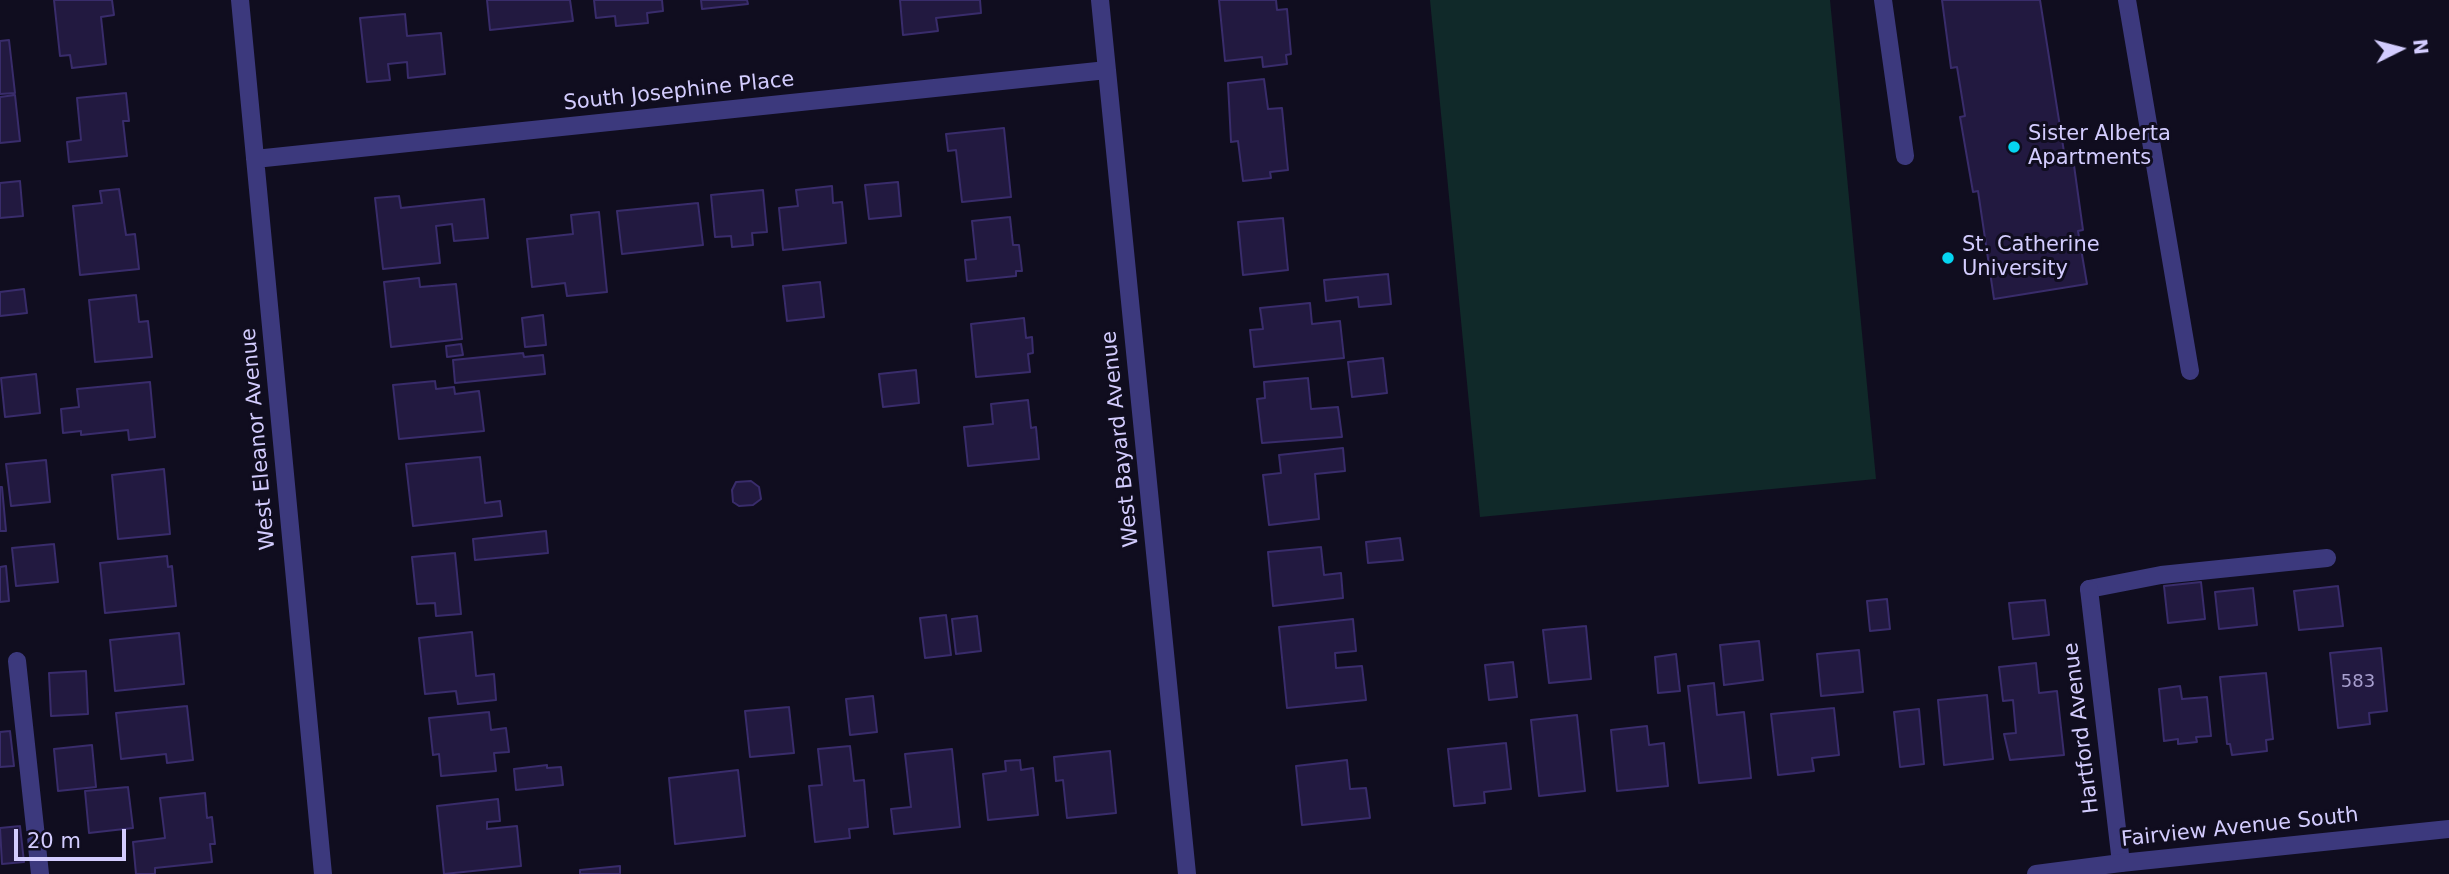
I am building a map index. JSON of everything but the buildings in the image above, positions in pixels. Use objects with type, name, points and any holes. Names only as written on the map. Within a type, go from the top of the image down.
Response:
[{"type":"street","name":"West Eleanor Avenue","points":[[240,0],[323,874]]},
{"type":"street","name":"West Bayard Avenue","points":[[1100,0],[1186,874]]},
{"type":"street","points":[[1883,0],[1905,156]]},
{"type":"street","points":[[2127,0],[2190,371]]},
{"type":"street","name":"South Josephine Place","points":[[255,159],[1107,70]]},
{"type":"street","name":"Hartford Avenue","points":[[2121,863],[2089,589],[2161,575],[2327,558]]},
{"type":"street","points":[[17,661],[40,874]]},
{"type":"street","name":"Fairview Avenue South","points":[[2036,874],[2449,829]]},
{"type":"green space","points":[[1430,0],[1830,0],[1876,479],[1480,517]]},
{"type":"place","name":"Sister Alberta Apartments","points":[[2014,147]]},
{"type":"place","name":"St. Catherine University","points":[[1948,258]]}]
